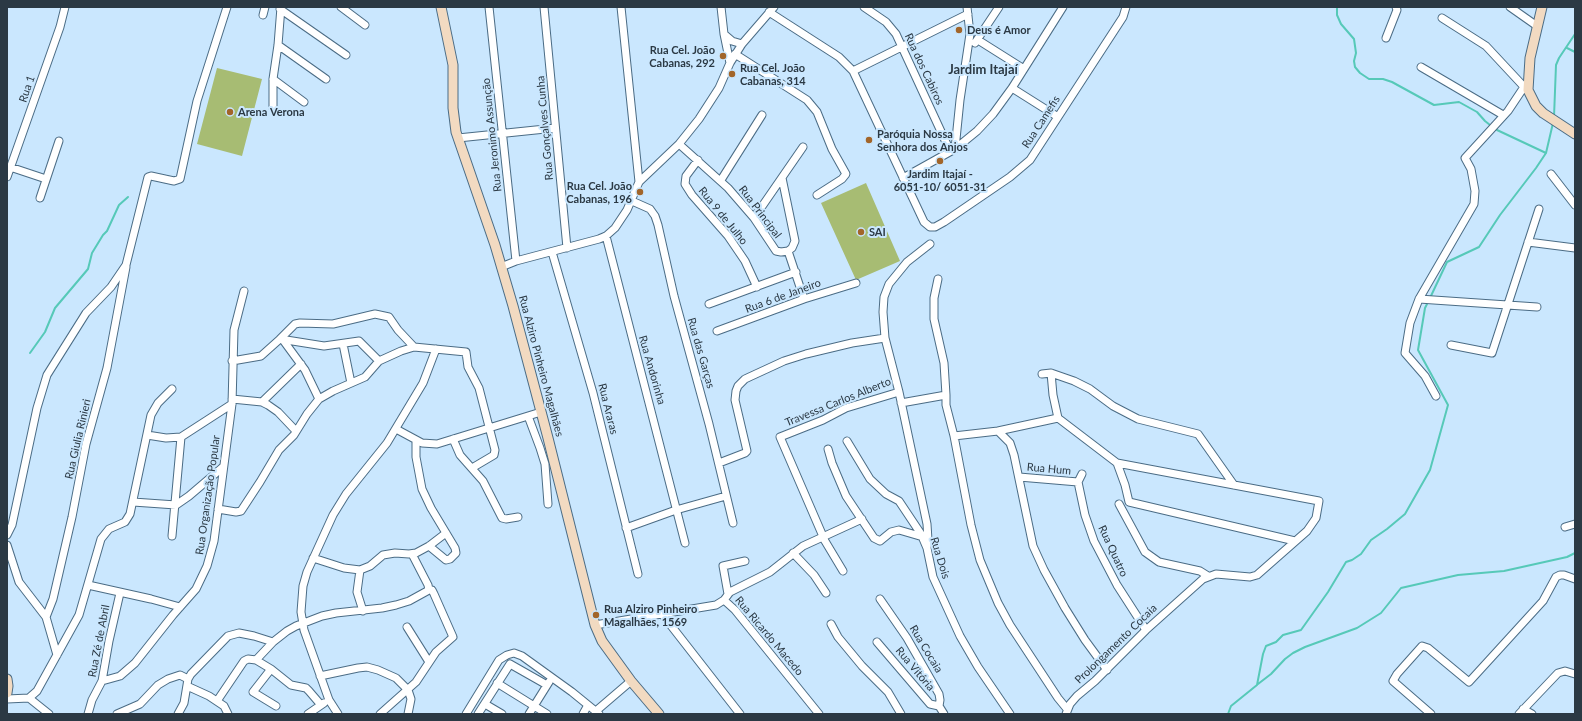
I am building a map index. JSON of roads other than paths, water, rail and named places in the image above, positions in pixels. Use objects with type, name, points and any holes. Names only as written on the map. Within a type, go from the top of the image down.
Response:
[{"type":"street","name":"Rua 1","points":[[7,177],[65,7]]},
{"type":"street","name":"Rua Giulia Rinieri","points":[[46,617],[53,599],[67,541],[86,444],[107,368],[126,265],[147,180],[151,176],[177,181],[180,178],[201,89],[227,7]]},
{"type":"street","points":[[263,15],[265,7]]},
{"type":"street","points":[[341,7],[365,25]]},
{"type":"street","name":"Rua Alziro Pinheiro Magalhães","points":[[441,7],[453,65],[453,108],[458,138],[501,267],[541,412],[595,625],[602,642],[631,681],[659,714]]},
{"type":"street","name":"Rua Jeronimo Assunção","points":[[490,7],[516,261]]},
{"type":"street","name":"Rua Gonçalves Cunha","points":[[544,7],[567,248]]},
{"type":"street","points":[[621,7],[639,182]]},
{"type":"street","points":[[721,7],[724,34],[730,63]]},
{"type":"street","name":"Rua dos Cabiros","points":[[864,7],[886,22],[893,31],[902,46],[952,150]]},
{"type":"street","points":[[968,51],[978,40],[999,7]]},
{"type":"street","points":[[501,267],[516,261],[606,236],[616,228],[632,201],[639,182],[678,144],[707,108],[719,88],[735,54],[772,10],[839,57],[853,71],[904,178],[952,150],[977,131],[994,114],[1063,7]]},
{"type":"street","name":"Rua Camefis","points":[[904,178],[926,226],[935,227],[1017,172],[1030,160],[1123,17],[1126,7]]},
{"type":"street","points":[[1386,38],[1397,10],[1396,7]]},
{"type":"street","points":[[1510,7],[1537,26]]},
{"type":"street","points":[[1436,396],[1425,376],[1405,352],[1410,323],[1474,204],[1476,191],[1471,169],[1465,158],[1526,89],[1530,58],[1542,7]]},
{"type":"street","points":[[273,108],[273,79],[281,8]]},
{"type":"street","points":[[281,8],[346,55]]},
{"type":"street","points":[[853,71],[968,10],[970,34],[952,150]]},
{"type":"street","points":[[1442,18],[1486,46],[1526,89],[1536,106],[1543,113],[1562,124],[1575,134]]},
{"type":"street","points":[[724,34],[732,41],[742,44]]},
{"type":"street","points":[[978,40],[1024,68]]},
{"type":"street","points":[[278,45],[326,79]]},
{"type":"street","points":[[735,54],[807,100],[817,112],[832,149],[846,174],[842,180],[817,195]]},
{"type":"street","points":[[1421,67],[1503,115]]},
{"type":"street","points":[[273,79],[304,102]]},
{"type":"street","points":[[1012,88],[1058,117]]},
{"type":"street","points":[[720,180],[762,115]]},
{"type":"street","points":[[458,138],[555,128]]},
{"type":"street","points":[[40,198],[59,141]]},
{"type":"street","name":"Rua Principal","points":[[678,144],[720,180],[754,218],[776,251],[788,251]]},
{"type":"street","points":[[754,218],[804,147]]},
{"type":"street","name":"Rua 9 de Julho","points":[[698,160],[686,176],[685,184],[692,195],[728,236],[746,261],[757,286]]},
{"type":"street","points":[[10,168],[46,179]]},
{"type":"street","points":[[1551,174],[1575,205]]},
{"type":"street","points":[[782,178],[794,241],[792,248],[788,251],[804,299]]},
{"type":"street","name":"Rua das Garças","points":[[632,201],[650,209],[655,216],[658,225],[676,303],[719,463],[732,523]]},
{"type":"street","points":[[1451,344],[1492,352],[1539,209]]},
{"type":"street","name":"Rua Andorinha","points":[[606,236],[625,316],[649,400],[685,543]]},
{"type":"street","points":[[1528,242],[1575,248]]},
{"type":"street","name":"Travessa Carlos Alberto","points":[[823,536],[780,437],[823,420],[846,408],[899,392],[885,338],[883,312],[884,297],[889,284],[907,262],[930,244]]},
{"type":"street","name":"Rua Araras","points":[[552,252],[593,394],[638,574]]},
{"type":"street","points":[[7,536],[12,525],[38,408],[48,375],[91,306],[106,293],[126,265]]},
{"type":"street","points":[[709,304],[796,272]]},
{"type":"street","points":[[938,279],[934,298],[934,319],[944,363],[946,405],[954,436],[974,539],[985,572],[998,603],[1010,626],[1026,647],[1066,711]]},
{"type":"street","points":[[115,281],[123,283]]},
{"type":"street","name":"Rua 6 de Janeiro","points":[[717,331],[804,299],[856,284]]},
{"type":"street","name":"Rua Organização Popular","points":[[102,682],[120,676],[129,669],[196,589],[207,566],[212,550],[232,402],[234,330],[244,291]]},
{"type":"street","points":[[1422,299],[1537,307]]},
{"type":"street","points":[[232,361],[260,356],[282,340],[295,324],[334,324],[375,314],[389,317],[398,330],[414,347]]},
{"type":"street","points":[[719,463],[745,454],[747,450],[735,400],[738,386],[746,379],[784,361],[806,354],[852,342],[885,338]]},
{"type":"street","points":[[282,340],[324,346],[357,341],[362,342],[371,354],[380,361]]},
{"type":"street","points":[[282,340],[301,364],[319,399]]},
{"type":"street","points":[[343,344],[351,384]]},
{"type":"street","points":[[218,509],[236,512],[241,511],[279,450],[296,431],[319,399],[365,377],[380,361],[401,351],[414,347],[466,352],[470,370],[479,388],[495,453],[472,468]]},
{"type":"street","points":[[338,714],[329,700],[302,623],[301,601],[303,586],[313,558],[330,520],[343,499],[383,449],[396,429],[423,382],[436,349]]},
{"type":"street","points":[[262,402],[301,364]]},
{"type":"street","points":[[1052,373],[1053,395],[1058,418],[1118,463],[1319,501],[1316,518],[1307,531],[1254,577],[1216,574],[1208,576],[1200,570],[1159,562],[1150,555],[1140,543],[1119,504]]},
{"type":"street","points":[[1042,374],[1052,373],[1074,381],[1090,389],[1113,406],[1138,419],[1198,434],[1234,485]]},
{"type":"street","points":[[7,699],[29,698],[33,696],[81,611],[101,539],[109,529],[125,522],[128,519],[133,502],[149,421],[154,410],[172,389]]},
{"type":"street","points":[[899,392],[927,524],[927,548]]},
{"type":"street","points":[[901,402],[946,395]]},
{"type":"street","points":[[147,435],[166,438],[181,437],[232,402],[262,402],[273,407],[296,431]]},
{"type":"street","points":[[396,429],[416,441],[430,444],[453,439],[541,412]]},
{"type":"street","points":[[528,416],[545,464],[548,504]]},
{"type":"street","points":[[954,436],[998,431],[1058,418]]},
{"type":"street","points":[[998,431],[1011,446],[1033,546],[1044,570],[1086,640],[1107,670]]},
{"type":"street","points":[[172,536],[181,437]]},
{"type":"street","points":[[453,439],[460,455],[483,481],[502,518],[506,519],[518,517]]},
{"type":"street","points":[[416,441],[416,457],[422,489],[431,508],[456,550],[450,559],[445,559],[429,546]]},
{"type":"street","name":"Rua Dois","points":[[847,441],[870,479],[886,494],[898,500],[923,537],[927,548],[933,577],[958,633],[978,667],[1010,714]]},
{"type":"street","points":[[828,449],[842,487],[874,538],[880,541],[891,532],[897,530],[923,537]]},
{"type":"street","points":[[1118,463],[1129,502],[1295,541]]},
{"type":"street","points":[[133,502],[176,505],[223,467]]},
{"type":"street","points":[[1078,482],[1082,474]]},
{"type":"street","name":"Rua Hum","points":[[1019,477],[1078,482]]},
{"type":"street","name":"Rua Quatro","points":[[1078,482],[1085,515],[1094,541],[1117,585],[1146,630]]},
{"type":"street","points":[[626,528],[676,510],[726,496]]},
{"type":"street","points":[[745,561],[723,566],[726,597],[770,572],[793,553],[811,541],[862,519]]},
{"type":"street","points":[[1565,527],[1575,524]]},
{"type":"street","points":[[313,558],[344,568],[360,570],[370,566],[383,555],[395,553],[412,554],[429,546],[446,533]]},
{"type":"street","points":[[823,536],[843,571]]},
{"type":"street","points":[[7,546],[19,582],[46,617],[57,655]]},
{"type":"street","points":[[793,553],[814,575],[826,592]]},
{"type":"street","points":[[380,714],[416,682],[436,652],[453,636],[432,590],[429,590],[428,585],[412,554]]},
{"type":"street","points":[[360,570],[357,592],[363,611]]},
{"type":"street","points":[[1431,714],[1393,681],[1397,674],[1422,646],[1428,648],[1469,682],[1543,601],[1556,577],[1564,575],[1575,580]]},
{"type":"street","name":"Prolongamento Cocaia","points":[[1066,711],[1077,696],[1095,682],[1146,630],[1208,576]]},
{"type":"street","points":[[88,585],[180,607]]},
{"type":"street","points":[[256,660],[273,642],[287,631],[302,623],[329,614],[363,611],[396,605],[409,601],[429,590]]},
{"type":"street","name":"Rua Zé de Abril","points":[[88,714],[92,700],[102,682],[109,640],[120,593]]},
{"type":"street","name":"Rua Ricardo Macedo","points":[[595,625],[716,605],[726,597],[819,714]]},
{"type":"street","name":"Rua Cocaia","points":[[880,599],[907,638],[939,694],[939,706],[944,714]]},
{"type":"street","points":[[662,614],[740,714]]},
{"type":"street","points":[[830,624],[838,637],[862,666],[888,692],[901,714]]},
{"type":"street","points":[[407,627],[429,662]]},
{"type":"street","points":[[178,714],[184,703],[188,682],[228,636],[239,633],[248,634],[273,642]]},
{"type":"street","name":"Rua Vitória","points":[[877,642],[930,704],[939,706]]},
{"type":"street","points":[[466,714],[499,660],[509,654],[514,653],[522,656],[572,692],[597,713],[631,681]]},
{"type":"street","points":[[217,701],[244,661],[248,659],[256,660],[271,669],[291,685],[309,690],[321,705]]},
{"type":"street","points":[[478,714],[507,666],[511,664],[547,685]]},
{"type":"street","points":[[320,676],[367,667],[378,670],[396,678],[408,690],[411,699],[408,714]]},
{"type":"street","points":[[271,669],[252,692],[276,706]]},
{"type":"street","points":[[1521,712],[1558,673],[1565,671],[1575,674]]},
{"type":"street","points":[[117,714],[140,704],[158,684],[180,675],[224,706],[228,714]]},
{"type":"street","points":[[529,714],[552,678]]},
{"type":"street","points":[[7,679],[7,693]]},
{"type":"street","points":[[497,683],[547,714]]},
{"type":"street","points":[[29,698],[49,714]]},
{"type":"street","points":[[308,714],[329,700]]},
{"type":"street","points":[[485,704],[502,714]]},
{"type":"street","points":[[583,714],[588,705]]},
{"type":"street","points":[[1521,712],[1532,714]]},
{"type":"waterway","points":[[1337,7],[1337,15],[1341,24],[1354,39],[1356,53],[1354,61],[1355,67],[1360,73],[1369,79],[1383,79],[1392,82],[1434,105],[1459,102],[1477,112],[1490,125]]},
{"type":"waterway","points":[[1554,117],[1556,65],[1575,34]]},
{"type":"waterway","points":[[1567,48],[1575,52]]},
{"type":"waterway","points":[[1430,298],[1447,262],[1479,247],[1500,215],[1536,168],[1546,153],[1553,123]]},
{"type":"waterway","points":[[1497,130],[1546,153]]},
{"type":"waterway","points":[[30,353],[45,332],[55,308],[88,269],[92,253],[107,231],[119,205],[128,197]]},
{"type":"waterway","points":[[1228,714],[1231,706],[1257,685],[1266,646],[1276,642],[1283,635],[1301,630],[1328,592],[1346,562],[1361,554],[1371,540],[1405,514],[1430,470],[1448,405],[1418,350],[1425,308],[1428,302]]},
{"type":"waterway","points":[[1258,684],[1293,653],[1305,647],[1357,628],[1381,613],[1401,588],[1458,575],[1504,571],[1567,557],[1575,553]]},
{"type":"place","name":"Deus é Amor","points":[[959,30]]},
{"type":"place","name":"Rua Cel. João Cabanas, 292","points":[[723,56]]},
{"type":"place","name":"Rua Cel. João Cabanas, 314","points":[[732,74]]},
{"type":"place","name":"Arena Verona","points":[[230,112]]},
{"type":"place","name":"Paróquia Nossa Senhora dos Anjos","points":[[869,140]]},
{"type":"place","name":"Jardim Itajaí - 6051-10/ 6051-31","points":[[940,161]]},
{"type":"place","name":"Rua Cel. João Cabanas, 196","points":[[640,192]]},
{"type":"place","name":"SAI","points":[[861,232]]},
{"type":"place","name":"Rua Alziro Pinheiro Magalhães, 1569","points":[[596,615]]},
{"type":"district","name":"Jardim Itajaí","points":[[983,70]]}]
